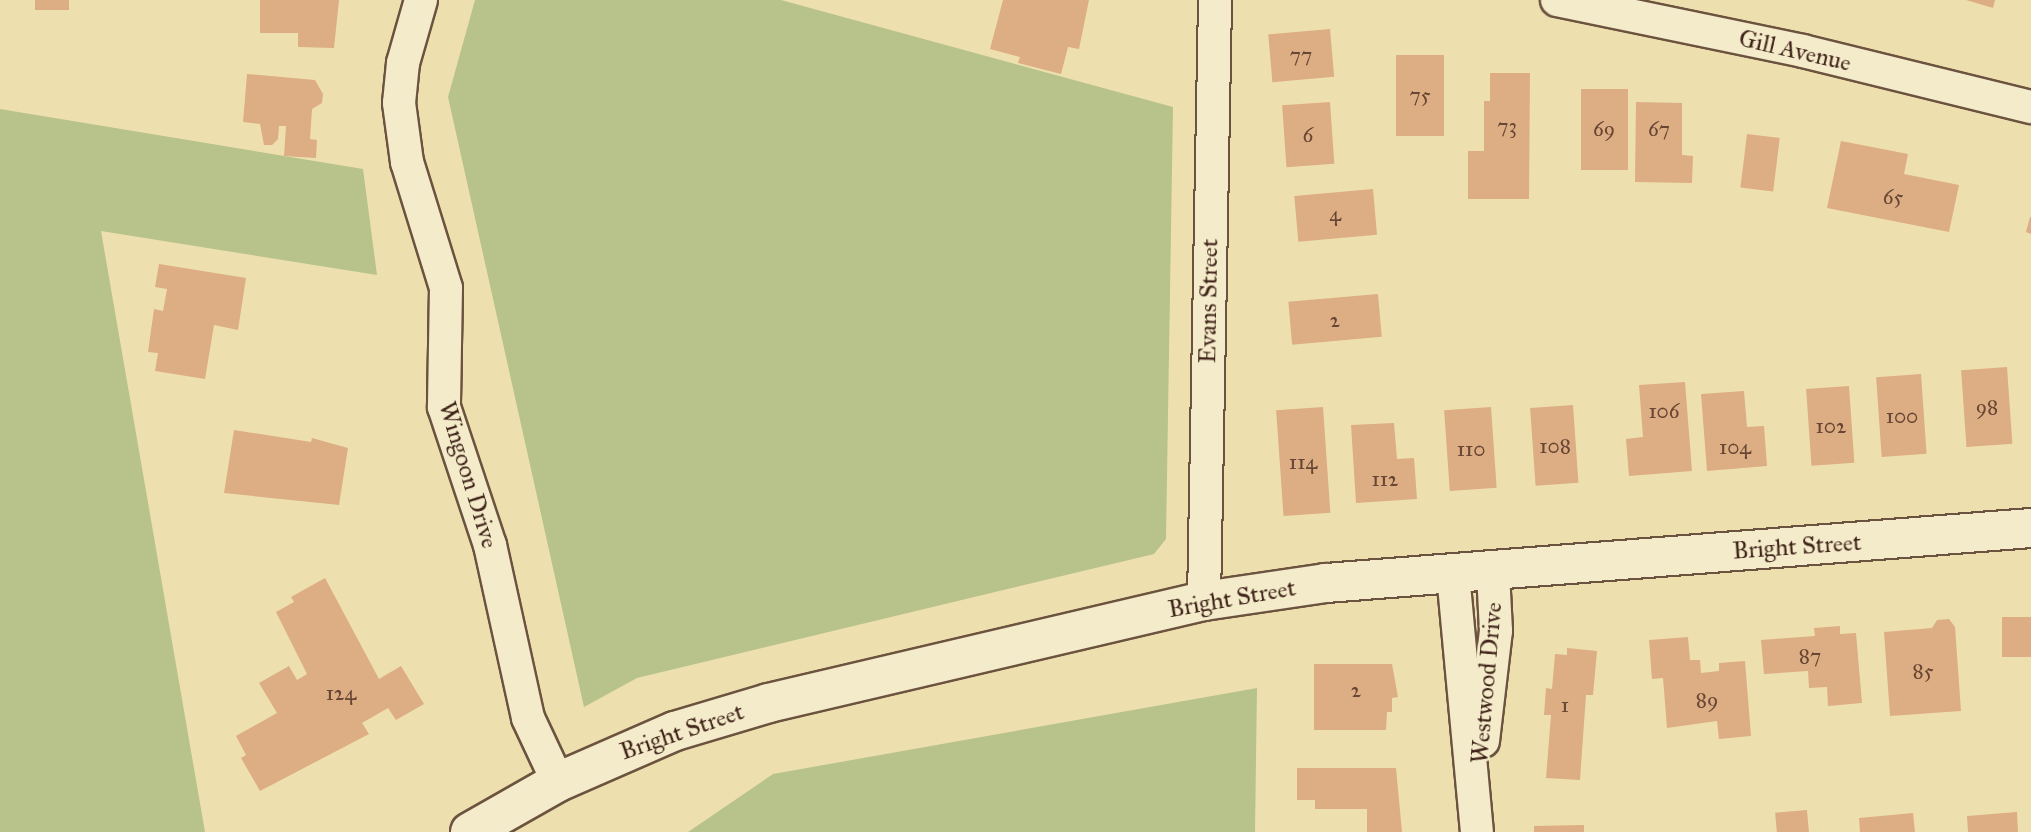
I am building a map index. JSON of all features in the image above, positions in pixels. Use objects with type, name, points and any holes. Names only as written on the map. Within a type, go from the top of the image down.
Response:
[{"type":"street","name":"Wingoon Drive","points":[[421,0],[403,63],[398,103],[407,162],[446,288],[444,407],[490,545],[528,718],[558,782]]},
{"type":"street","name":"Evans Street","points":[[1204,601],[1215,0]]},
{"type":"street","name":"Gill Avenue","points":[[1558,0],[1803,51],[2031,107]]},
{"type":"street","name":"Bright Street","points":[[470,832],[558,782],[661,736],[769,703],[1204,601],[1326,583],[2031,528]]},
{"type":"street","name":"Westwood Drive","points":[[1476,795],[1496,631],[1493,571]]},
{"type":"street","name":"Westwood Drive","points":[[1453,574],[1476,795],[1476,832]]},
{"type":"green space","points":[[475,0],[781,0],[1173,107],[1166,539],[1154,554],[637,678],[584,707],[448,97]]},
{"type":"green space","points":[[0,109],[363,169],[377,275],[101,231],[205,832],[0,832]]},
{"type":"green space","points":[[1257,688],[1255,832],[688,832],[773,774]]},
{"type":"building","points":[[35,0],[69,0],[69,10],[35,10]]},
{"type":"building","points":[[260,0],[339,0],[334,48],[298,47],[298,33],[260,33]]},
{"type":"building","points":[[1003,0],[1089,0],[1079,49],[1068,47],[1061,74],[1018,63],[1020,57],[990,49]]},
{"type":"building","points":[[1966,0],[1995,0],[1993,8]]},
{"type":"building","points":[[1330,29],[1334,77],[1272,82],[1268,34]]},
{"type":"building","points":[[1396,55],[1444,55],[1444,136],[1396,136]]},
{"type":"building","points":[[1490,73],[1530,73],[1529,199],[1468,199],[1468,151],[1484,151],[1484,101],[1490,101]]},
{"type":"building","points":[[247,74],[315,80],[323,94],[322,103],[312,109],[310,139],[317,140],[316,158],[284,156],[286,126],[279,126],[278,139],[272,145],[264,145],[260,124],[243,122]]},
{"type":"building","points":[[1581,89],[1628,89],[1628,170],[1581,170]]},
{"type":"building","points":[[1330,102],[1334,164],[1286,167],[1282,105]]},
{"type":"building","points":[[1636,102],[1682,103],[1682,155],[1693,156],[1692,183],[1635,182]]},
{"type":"building","points":[[1747,134],[1780,138],[1773,192],[1740,188]]},
{"type":"building","points":[[1841,141],[1908,154],[1904,174],[1959,185],[1949,232],[1827,208]]},
{"type":"building","points":[[1373,189],[1377,235],[1298,242],[1294,196]]},
{"type":"building","points":[[2031,217],[2031,234],[2026,232]]},
{"type":"building","points":[[159,264],[246,278],[238,330],[214,325],[205,379],[155,371],[158,353],[148,352],[154,309],[163,311],[167,289],[155,287]]},
{"type":"building","points":[[1378,294],[1382,337],[1292,345],[1288,302]]},
{"type":"building","points":[[2007,367],[2012,444],[1966,447],[1961,370]]},
{"type":"building","points":[[1921,374],[1927,454],[1882,457],[1876,377]]},
{"type":"building","points":[[1685,382],[1692,471],[1629,476],[1626,439],[1643,437],[1639,385]]},
{"type":"building","points":[[1849,386],[1854,463],[1811,466],[1806,389]]},
{"type":"building","points":[[1744,391],[1747,427],[1764,426],[1767,466],[1707,471],[1701,394]]},
{"type":"building","points":[[1573,405],[1578,483],[1536,486],[1530,408]]},
{"type":"building","points":[[1323,407],[1330,513],[1284,516],[1276,410]]},
{"type":"building","points":[[1491,407],[1497,488],[1450,491],[1444,410]]},
{"type":"building","points":[[1394,423],[1397,459],[1414,458],[1417,499],[1356,503],[1351,425]]},
{"type":"building","points":[[234,430],[311,442],[312,438],[348,448],[339,505],[224,493]]},
{"type":"building","points":[[325,578],[379,679],[401,666],[424,704],[396,720],[388,708],[362,723],[369,734],[260,791],[241,758],[246,755],[236,736],[277,713],[259,683],[289,666],[297,680],[307,674],[276,612],[294,602],[291,597]]},
{"type":"building","points":[[2002,617],[2031,617],[2031,657],[2002,657]]},
{"type":"building","points":[[1949,619],[1955,627],[1961,711],[1890,716],[1884,632],[1932,628],[1937,620]]},
{"type":"building","points":[[1840,626],[1840,634],[1856,633],[1862,703],[1828,706],[1827,687],[1809,688],[1808,671],[1764,674],[1761,640],[1815,636],[1814,628]]},
{"type":"building","points":[[1688,637],[1690,660],[1700,660],[1701,673],[1719,671],[1719,663],[1745,661],[1751,736],[1719,739],[1717,721],[1667,728],[1663,678],[1652,679],[1649,640]]},
{"type":"building","points":[[1567,648],[1597,651],[1593,695],[1586,695],[1580,780],[1546,778],[1551,715],[1544,715],[1546,688],[1552,689],[1555,654],[1567,655]]},
{"type":"building","points":[[1314,664],[1392,664],[1398,697],[1392,698],[1392,712],[1387,712],[1386,730],[1314,730]]},
{"type":"building","points":[[1297,768],[1396,768],[1402,832],[1367,832],[1367,809],[1315,809],[1315,800],[1297,800]]},
{"type":"building","points":[[1807,810],[1809,832],[1777,832],[1775,813]]},
{"type":"building","points":[[2017,812],[2018,832],[1968,832],[1967,816]]},
{"type":"building","points":[[1913,813],[1915,832],[1860,832],[1859,818]]},
{"type":"building","points":[[1584,825],[1584,832],[1534,832],[1534,826]]}]
